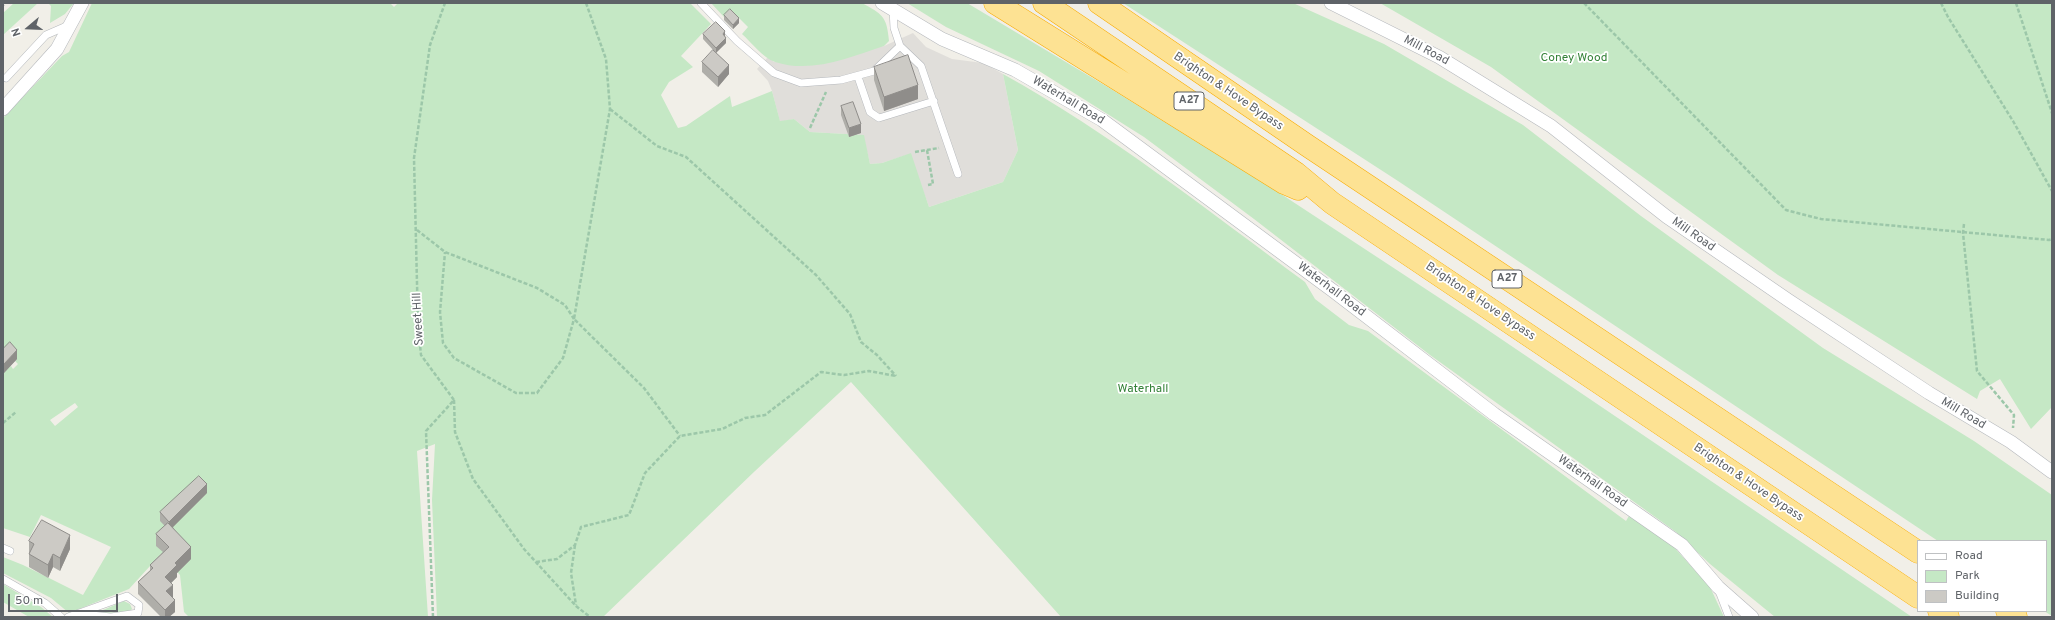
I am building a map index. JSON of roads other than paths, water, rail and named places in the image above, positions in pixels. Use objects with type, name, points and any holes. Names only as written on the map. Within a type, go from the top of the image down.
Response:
[{"type":"highway","points":[[995,3],[1284,183],[1332,203]]},
{"type":"highway","name":"Brighton & Hove Bypass","points":[[1044,3],[1296,173],[1332,203],[1917,596]]},
{"type":"highway","name":"Brighton & Hove Bypass","points":[[1099,3],[1308,146],[1917,551]]},
{"type":"street","points":[[3,109],[57,49],[82,3]]},
{"type":"street","name":"Mill Road","points":[[1331,3],[1439,57],[1551,126],[1686,230],[1928,393],[2011,442],[2052,472]]},
{"type":"street","name":"Waterhall Road","points":[[887,6],[942,39],[1015,70],[1102,120],[1332,290],[1494,414],[1682,545],[1718,587],[1752,617]]},
{"type":"lane","points":[[701,3],[737,41],[774,73],[801,83],[824,82],[858,76],[874,71],[900,46]]},
{"type":"lane","points":[[887,6],[900,46],[921,66],[934,100],[958,174]]},
{"type":"lane","points":[[6,78],[46,35],[70,25]]},
{"type":"lane","points":[[858,76],[870,112],[879,118],[934,100]]},
{"type":"lane","points":[[3,548],[10,551]]},
{"type":"lane","points":[[3,579],[45,603],[61,617]]},
{"type":"lane","points":[[1718,587],[1729,617]]},
{"type":"lane","points":[[68,617],[81,614],[127,596],[139,605],[138,613],[111,617],[81,614]]},
{"type":"park label","name":"Coney Wood","points":[[1574,59]]},
{"type":"park label","name":"Waterhall","points":[[1143,390]]}]
